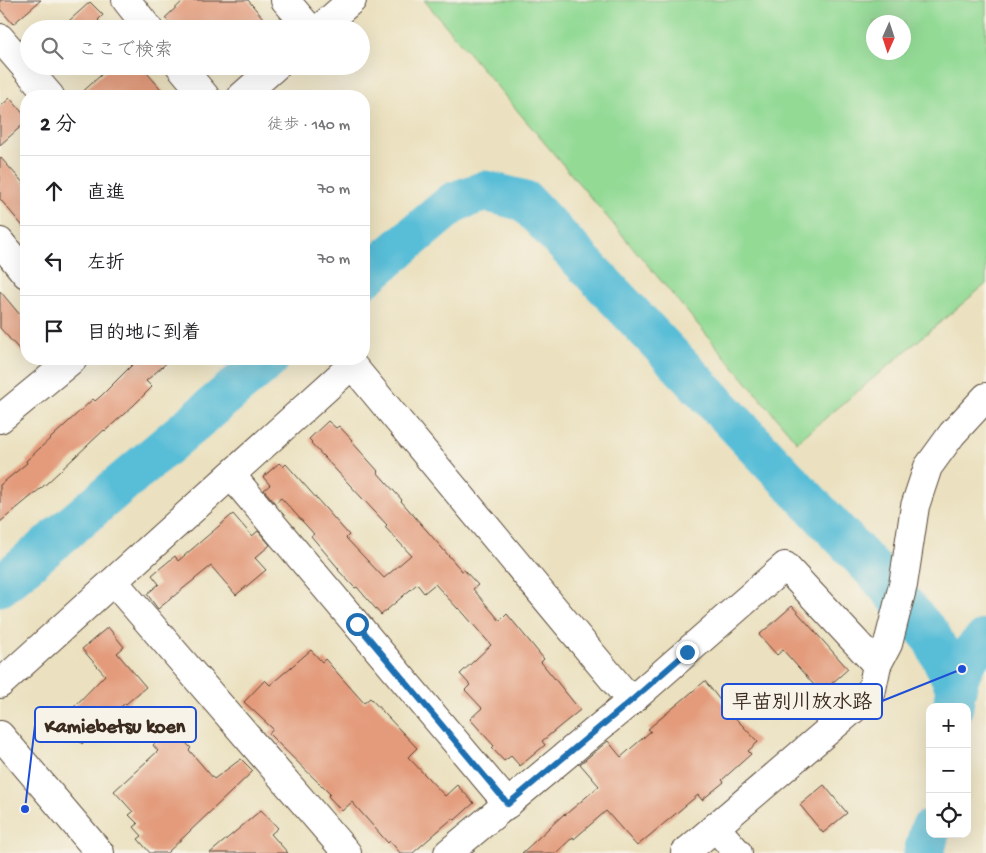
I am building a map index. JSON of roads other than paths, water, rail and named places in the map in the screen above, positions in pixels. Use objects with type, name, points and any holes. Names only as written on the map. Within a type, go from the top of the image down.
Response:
[{"type":"street","points":[[126,0],[142,20]]},
{"type":"street","points":[[285,0],[302,20]]},
{"type":"street","points":[[329,20],[352,0]]},
{"type":"street","points":[[0,38],[20,61]]},
{"type":"street","points":[[32,75],[45,90]]},
{"type":"street","points":[[188,75],[200,90]]},
{"type":"street","points":[[249,90],[266,75]]},
{"type":"street","points":[[0,242],[20,267]]},
{"type":"street","points":[[0,419],[66,365]]},
{"type":"street","points":[[0,684],[352,365],[631,701]]},
{"type":"street","points":[[685,853],[871,694],[877,665],[888,644],[903,585],[915,506],[928,467],[952,434],[986,397]]},
{"type":"street","points":[[231,475],[508,804]]},
{"type":"street","points":[[448,853],[631,701],[785,566],[877,665]]},
{"type":"street","points":[[114,582],[347,853]]},
{"type":"street","points":[[0,736],[100,853]]},
{"type":"street","points":[[716,827],[738,853]]},
{"type":"waterway","points":[[370,273],[454,202],[485,191],[525,201],[880,577],[931,636],[956,687]]},
{"type":"waterway","points":[[0,586],[262,365]]},
{"type":"waterway","points":[[954,703],[956,686],[966,661],[971,653],[986,639]]},
{"type":"waterway","points":[[924,853],[928,838]]},
{"type":"place","name":"早苗別川放水路","points":[[962,669]]},
{"type":"place","name":"Kamiebetsu koen","points":[[25,809]]}]
